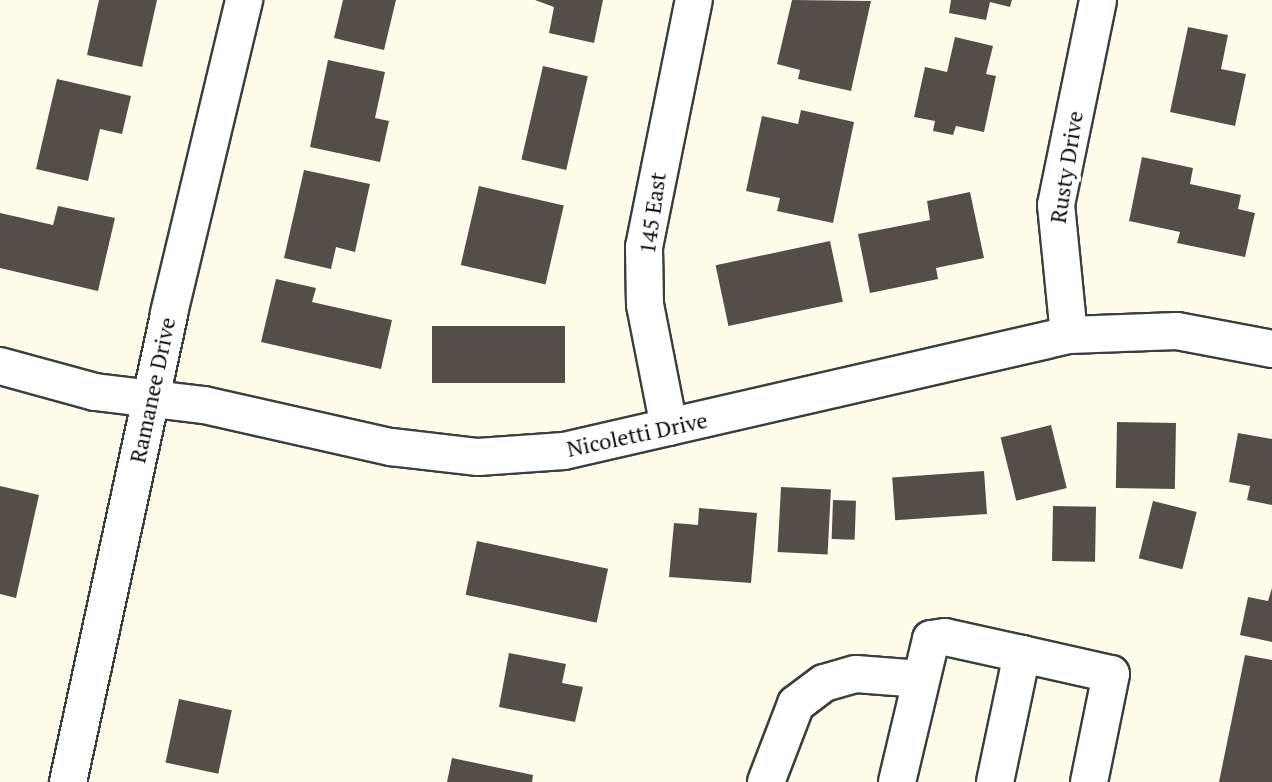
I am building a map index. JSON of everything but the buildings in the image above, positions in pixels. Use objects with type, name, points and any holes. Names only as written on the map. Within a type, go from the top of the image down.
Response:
[{"type":"street","name":"Ramanee Drive","points":[[68,782],[150,399],[244,0]]},
{"type":"street","name":"145 East","points":[[669,427],[645,305],[644,247],[694,0]]},
{"type":"street","name":"Rusty Drive","points":[[1069,335],[1056,205],[1098,0]]},
{"type":"street","name":"Nicoletti Drive","points":[[0,366],[95,392],[204,405],[391,447],[478,457],[564,451],[1069,335],[1177,331],[1272,349]]},
{"type":"street","points":[[897,782],[931,639],[945,637],[1111,674],[1089,782]]},
{"type":"street","points":[[995,782],[1022,654]]},
{"type":"street","points":[[766,782],[796,704],[824,683],[856,674],[921,679]]}]
